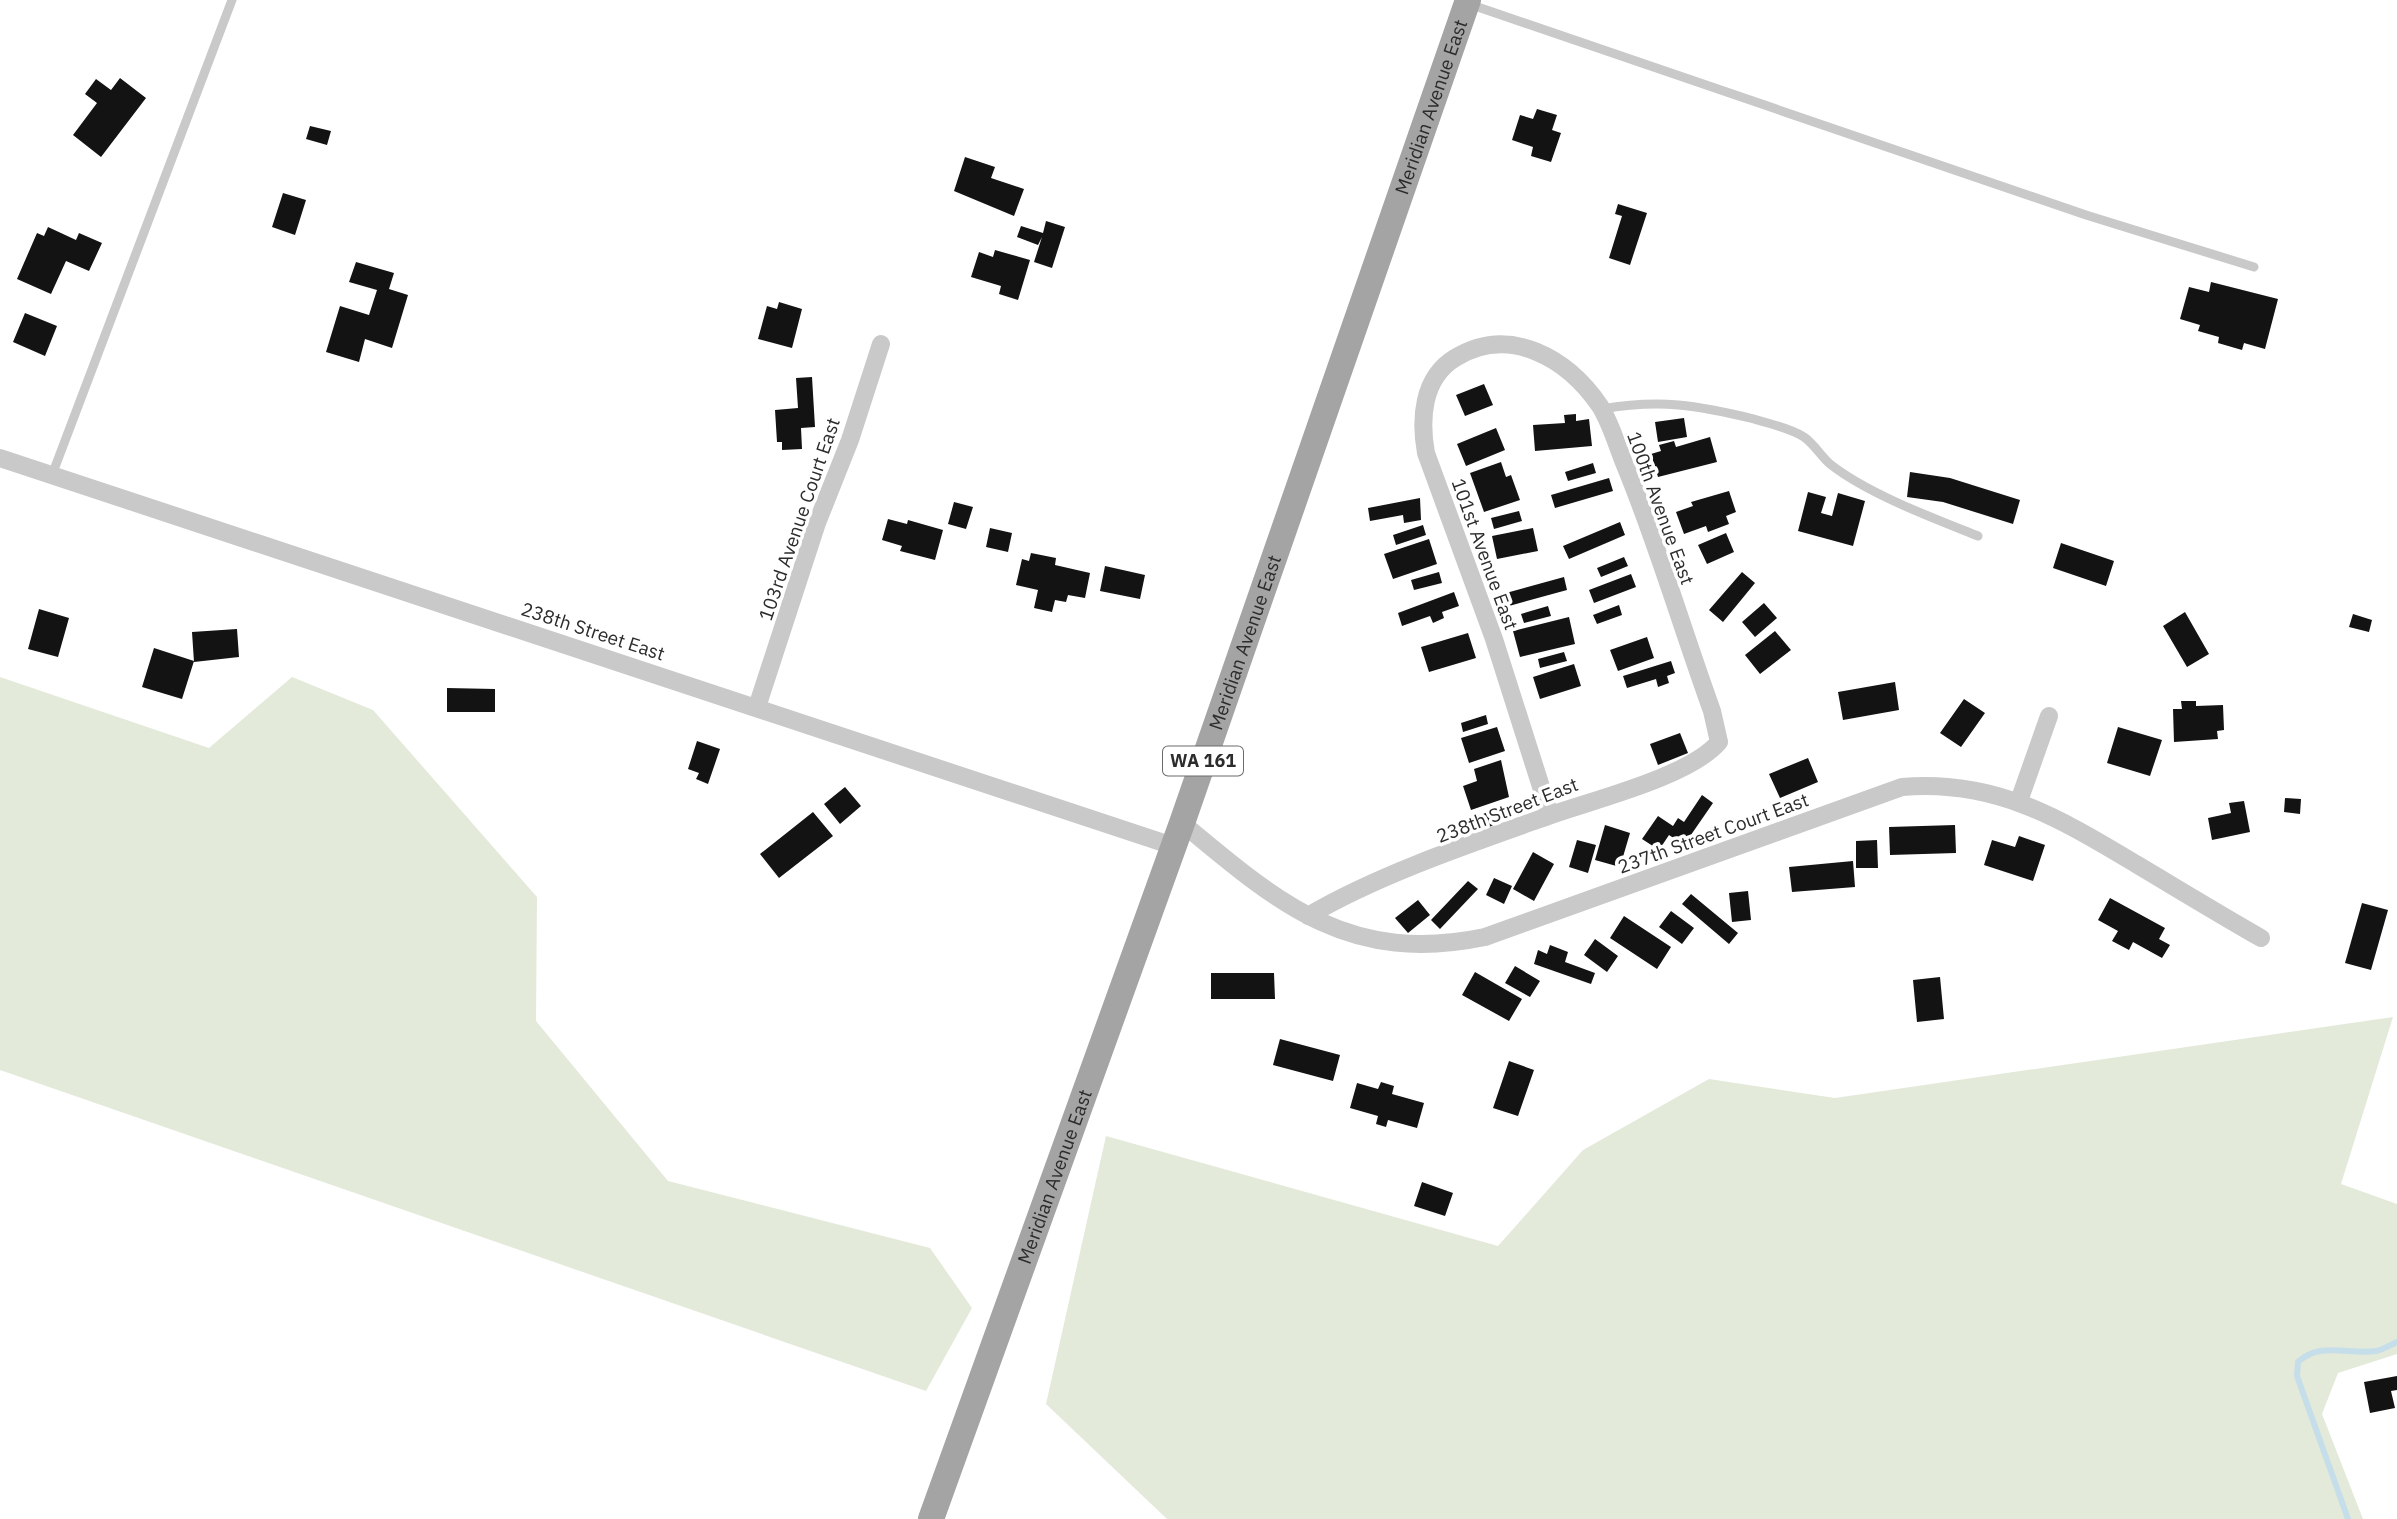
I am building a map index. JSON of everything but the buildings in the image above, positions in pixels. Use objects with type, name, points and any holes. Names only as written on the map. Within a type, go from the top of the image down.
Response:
[{"type":"main road","name":"Meridian Avenue East","points":[[931,1519],[1177,835],[1467,2]]},
{"type":"street","name":"103rd Avenue Court East","points":[[757,707],[817,523],[850,440],[881,344]]},
{"type":"street","name":"100th Avenue East","points":[[1499,345],[1533,349],[1553,358],[1570,370],[1602,409],[1642,506],[1712,711],[1719,742]]},
{"type":"street","name":"101st Avenue East","points":[[1499,345],[1469,351],[1446,365],[1437,375],[1426,401],[1421,425],[1426,453],[1494,639],[1550,815]]},
{"type":"street","name":"238th Street East","points":[[0,458],[757,707],[1177,835]]},
{"type":"street","points":[[2019,801],[2049,716]]},
{"type":"street","name":"238th Street East","points":[[1308,916],[1364,887],[1550,815],[1661,776],[1710,752],[1719,742]]},
{"type":"street","name":"237th Street Court East","points":[[1177,835],[1232,865],[1308,916],[1351,934],[1384,943],[1451,944],[1485,937],[1902,787],[1951,787],[1987,792],[2019,801],[2059,819],[2261,938]]},
{"type":"lane","points":[[52,475],[232,0]]},
{"type":"lane","points":[[1467,2],[2086,215],[2253,267]]},
{"type":"lane","points":[[1602,409],[1639,402],[1698,405],[1774,425],[1804,438],[1830,464],[1857,480],[1924,515],[1979,536]]},
{"type":"green space","points":[[0,677],[209,748],[292,677],[373,710],[537,897],[536,1021],[668,1181],[930,1248],[972,1308],[926,1391],[0,1070]]},
{"type":"green space","points":[[2393,1017],[2341,1184],[2397,1204],[2397,1354],[2338,1373],[2322,1414],[2363,1519],[1167,1519],[1046,1404],[1106,1136],[1498,1246],[1583,1150],[1709,1079],[1835,1098]]},
{"type":"waterway","points":[[2348,1519],[2297,1376],[2298,1362],[2325,1350],[2376,1351],[2397,1342]]}]
